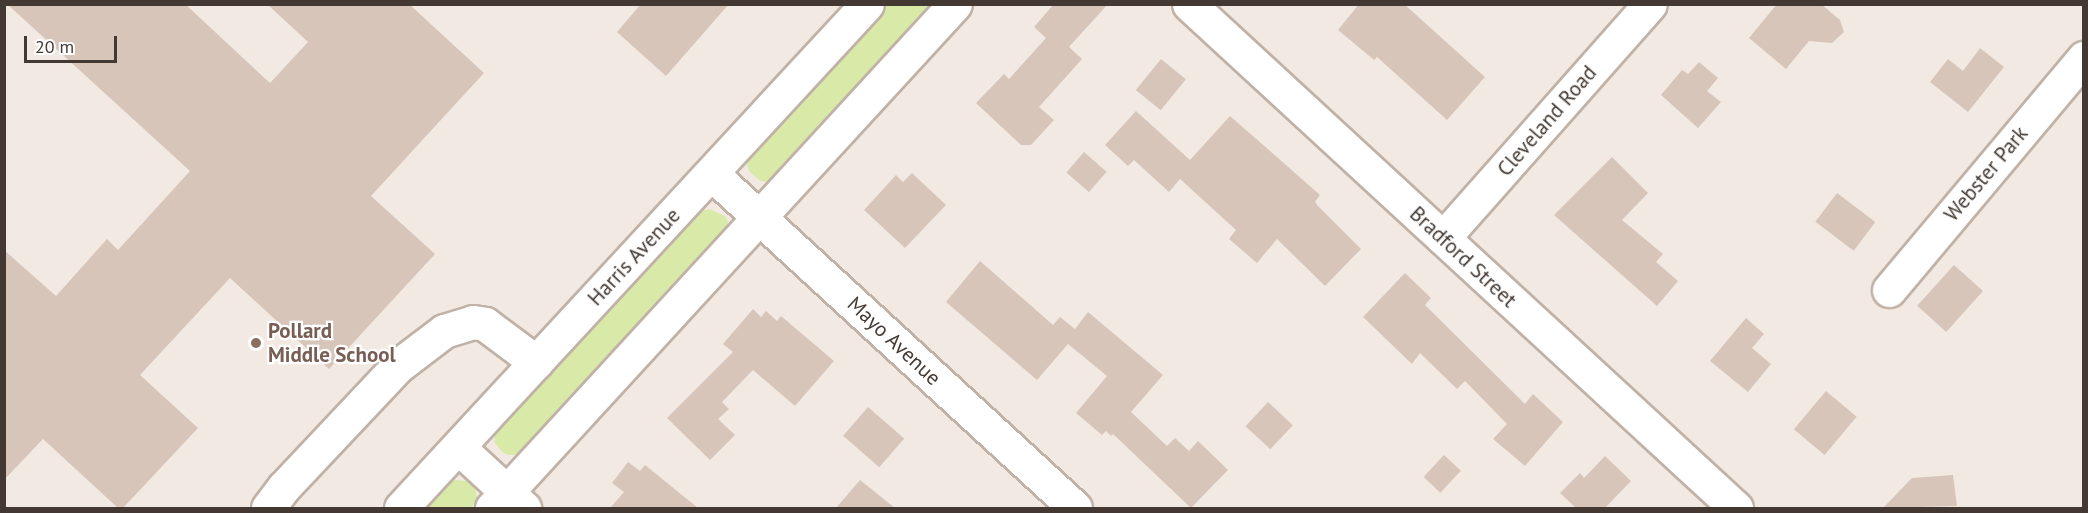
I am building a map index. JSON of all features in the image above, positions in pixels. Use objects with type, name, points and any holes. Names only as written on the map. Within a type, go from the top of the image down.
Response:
[{"type":"street","name":"Harris Avenue","points":[[401,508],[867,4]]},
{"type":"street","points":[[458,447],[508,503],[760,217],[956,4]]},
{"type":"street","name":"Bradford Street","points":[[1190,4],[1736,508]]},
{"type":"street","name":"Cleveland Road","points":[[1443,238],[1650,4]]},
{"type":"street","name":"Webster Park","points":[[1889,290],[2084,58]]},
{"type":"street","name":"Mayo Avenue","points":[[712,174],[1075,508]]},
{"type":"street","points":[[268,508],[284,487],[398,366],[444,331],[473,322],[485,324],[536,362]]},
{"type":"green space","points":[[885,5],[936,5],[776,177],[765,182],[759,180],[749,171],[747,165],[752,149]]},
{"type":"green space","points":[[709,209],[725,216],[728,222],[726,229],[520,455],[508,455],[502,452],[495,443],[494,431],[696,213]]},
{"type":"green space","points":[[455,480],[467,481],[475,488],[477,497],[472,508],[421,508],[444,485]]},
{"type":"building","points":[[7,4],[185,4],[270,83],[308,42],[267,4],[409,4],[484,73],[371,196],[435,254],[329,369],[230,278],[140,375],[198,428],[123,508],[118,508],[43,439],[4,480],[4,250],[56,296],[107,239],[118,250],[190,171]]},
{"type":"building","points":[[641,4],[729,4],[666,76],[617,32]]},
{"type":"building","points":[[1054,4],[1108,4],[1069,47],[1082,59],[1039,107],[1054,120],[1031,145],[1021,145],[976,103],[1004,74],[1009,79],[1046,38],[1034,27]]},
{"type":"building","points":[[1359,4],[1404,4],[1485,77],[1447,120],[1377,57],[1374,60],[1338,30]]},
{"type":"building","points":[[1777,4],[1821,4],[1840,20],[1844,32],[1832,43],[1809,41],[1786,69],[1749,38]]},
{"type":"building","points":[[1980,48],[2004,67],[1968,112],[1930,82],[1948,59],[1963,71]]},
{"type":"building","points":[[1161,59],[1186,79],[1161,110],[1136,90]]},
{"type":"building","points":[[1699,62],[1718,78],[1707,91],[1721,102],[1698,128],[1661,95],[1682,70],[1688,74]]},
{"type":"building","points":[[1136,111],[1190,160],[1230,116],[1320,195],[1315,202],[1318,206],[1361,249],[1325,286],[1277,239],[1257,263],[1229,239],[1236,230],[1180,179],[1169,192],[1134,160],[1128,166],[1105,145]]},
{"type":"building","points":[[1084,152],[1107,172],[1089,192],[1066,172]]},
{"type":"building","points":[[1612,157],[1648,193],[1622,220],[1663,254],[1656,262],[1678,281],[1657,306],[1554,215]]},
{"type":"building","points":[[912,173],[946,205],[905,248],[864,210],[896,175],[903,182]]},
{"type":"building","points":[[1837,193],[1875,222],[1854,251],[1815,222]]},
{"type":"building","points":[[980,261],[1053,325],[1060,317],[1075,329],[1088,312],[1163,375],[1131,412],[1167,446],[1175,438],[1189,451],[1198,441],[1228,470],[1191,508],[1113,434],[1111,436],[1106,431],[1102,435],[1076,413],[1107,376],[1068,344],[1037,380],[946,302]]},
{"type":"building","points":[[1954,265],[1983,291],[1946,332],[1917,306]]},
{"type":"building","points":[[1405,273],[1431,298],[1425,305],[1525,404],[1533,394],[1563,422],[1525,466],[1493,439],[1507,424],[1465,381],[1457,389],[1420,353],[1412,364],[1363,317]]},
{"type":"building","points":[[753,309],[761,317],[766,311],[777,321],[781,316],[834,361],[795,406],[753,370],[722,402],[729,409],[718,419],[735,435],[710,460],[667,418],[733,352],[723,344]]},
{"type":"building","points":[[1746,318],[1764,334],[1752,348],[1771,364],[1748,392],[1710,361]]},
{"type":"building","points":[[1826,391],[1857,417],[1825,455],[1794,429]]},
{"type":"building","points":[[1268,402],[1293,425],[1270,449],[1245,426]]},
{"type":"building","points":[[868,407],[904,438],[879,467],[843,436]]},
{"type":"building","points":[[1444,455],[1461,471],[1440,493],[1424,477]]},
{"type":"building","points":[[1605,456],[1631,481],[1605,508],[1576,508],[1560,493],[1580,473],[1584,478]]},
{"type":"building","points":[[628,462],[640,471],[645,465],[698,508],[610,508],[624,492],[612,483]]},
{"type":"building","points":[[1953,475],[1957,506],[1883,508],[1912,478]]},
{"type":"building","points":[[860,480],[895,508],[836,508]]},
{"type":"place","name":"Pollard Middle School","points":[[256,343]]}]
